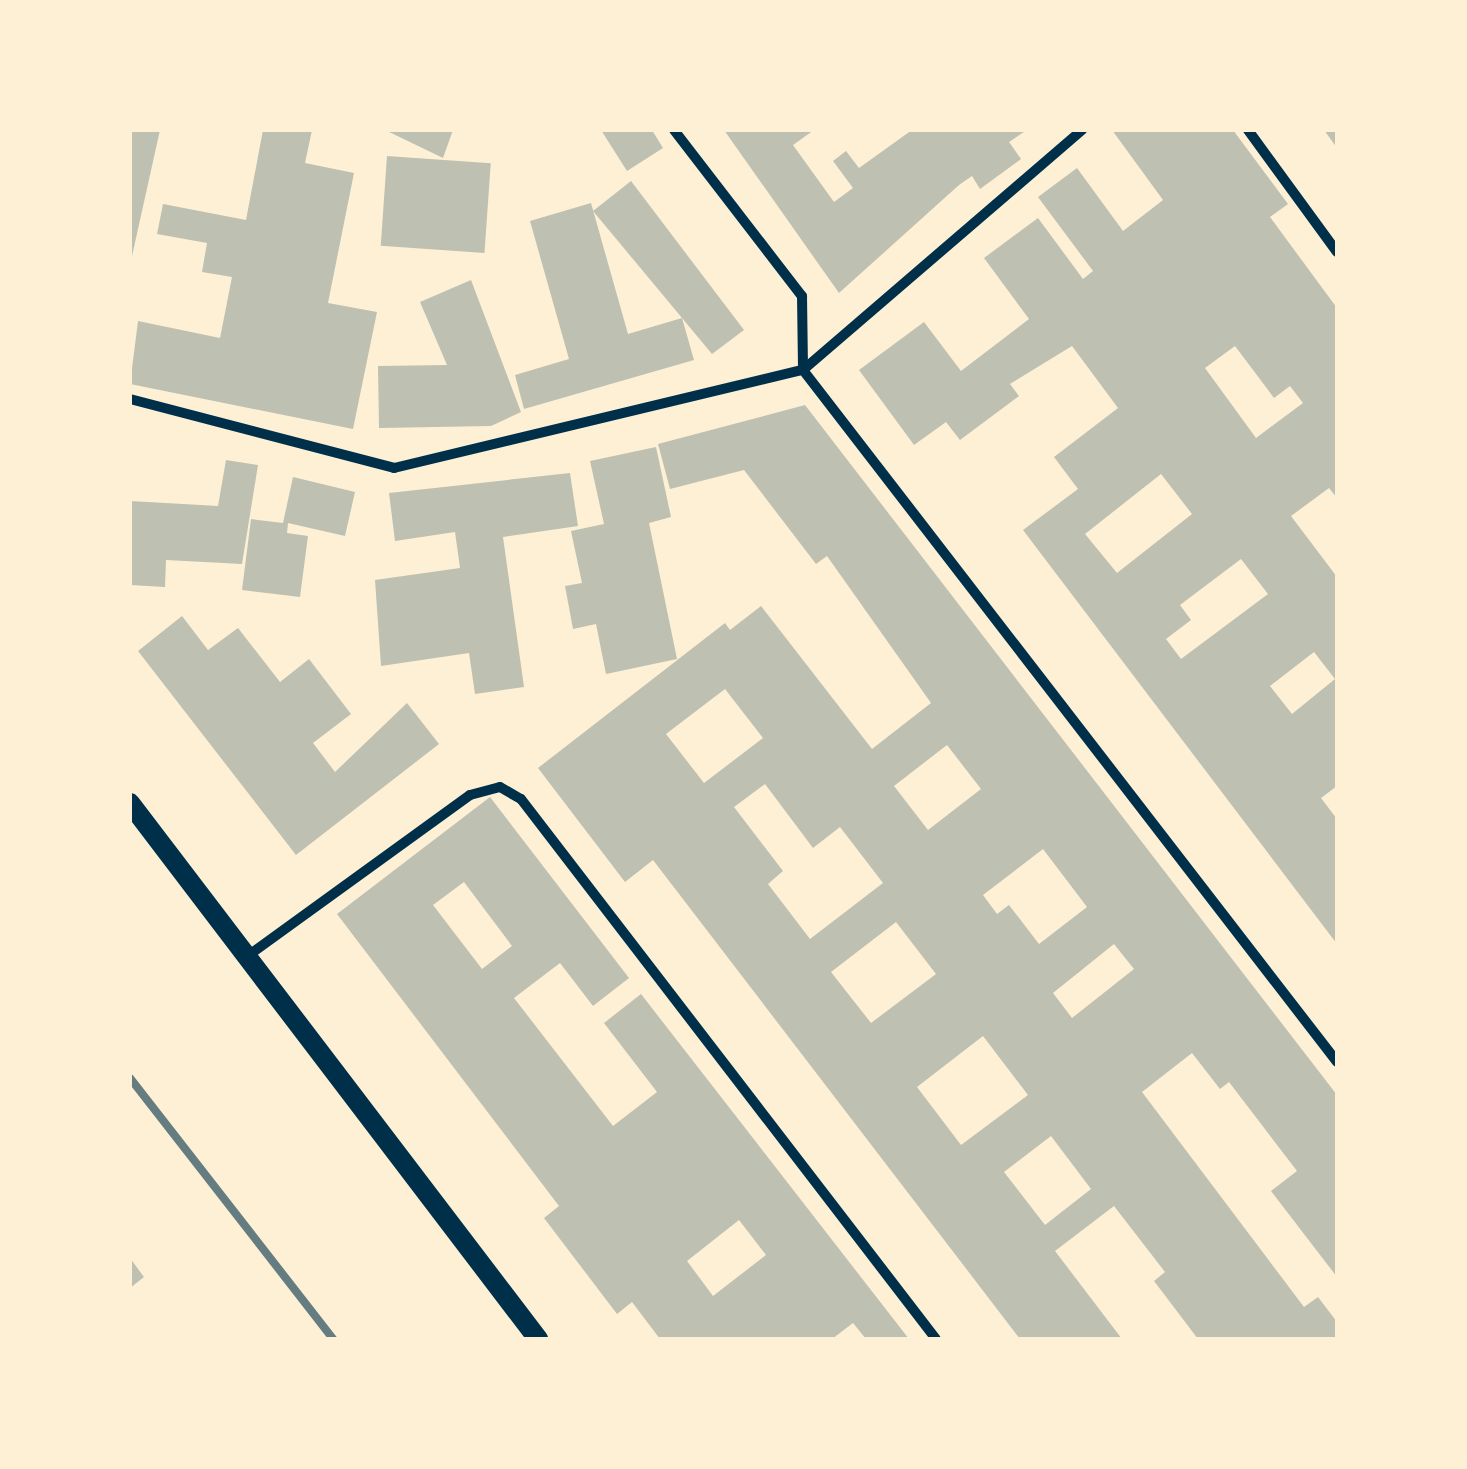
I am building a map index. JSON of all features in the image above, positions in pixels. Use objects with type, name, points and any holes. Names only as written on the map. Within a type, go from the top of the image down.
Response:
[{"type":"main road","points":[[130,803],[538,1339]]},
{"type":"street","points":[[674,130],[802,296],[803,370],[1337,1062]]},
{"type":"street","points":[[130,399],[394,468],[803,370],[1082,130]]},
{"type":"street","points":[[1248,130],[1337,252]]},
{"type":"street","points":[[249,955],[470,795],[500,787],[520,799],[936,1339]]},
{"type":"building","points":[[130,130],[160,130],[132,256],[130,256]]},
{"type":"building","points":[[263,130],[312,130],[305,163],[354,173],[328,303],[377,312],[353,429],[130,384],[138,321],[220,338],[232,277],[202,272],[207,243],[157,234],[163,204],[246,220]]},
{"type":"building","points":[[385,130],[453,130],[443,158]]},
{"type":"building","points":[[601,130],[652,130],[663,148],[627,171]]},
{"type":"building","points":[[724,130],[814,130],[793,145],[834,202],[853,188],[833,161],[846,151],[859,168],[912,130],[1027,130],[1009,142],[1021,159],[980,189],[972,176],[959,185],[839,293]]},
{"type":"building","points":[[1112,130],[1233,130],[1288,204],[1270,217],[1337,308],[1337,498],[1329,488],[1291,516],[1337,577],[1337,786],[1321,798],[1337,819],[1337,944],[1023,530],[1078,489],[1054,457],[1118,408],[1072,346],[1010,384],[1019,396],[960,440],[946,422],[914,445],[859,370],[924,322],[961,371],[1029,319],[984,258],[1038,218],[1083,279],[1093,271],[1038,197],[1077,168],[1123,231],[1163,200]],"holes":[[[1235,346],[1274,398],[1290,386],[1303,403],[1256,438],[1205,368]],[[1161,474],[1192,514],[1117,573],[1085,534]],[[1241,559],[1268,594],[1181,659],[1166,639],[1191,620],[1180,605]],[[1314,652],[1335,679],[1292,714],[1270,686]]]},
{"type":"building","points":[[1324,130],[1337,130],[1337,148]]},
{"type":"building","points":[[387,156],[491,163],[484,253],[381,246]]},
{"type":"building","points":[[631,181],[744,330],[712,354],[593,211]]},
{"type":"building","points":[[591,203],[628,334],[682,318],[694,360],[524,409],[515,375],[569,359],[530,221]]},
{"type":"building","points":[[471,280],[521,412],[491,426],[379,428],[378,366],[447,365],[420,302]]},
{"type":"building","points":[[805,405],[1337,1095],[1337,1277],[1271,1191],[1297,1171],[1229,1082],[1220,1089],[1192,1053],[1142,1092],[1304,1307],[1318,1297],[1337,1322],[1336,1339],[1198,1339],[1154,1281],[1165,1272],[1114,1206],[1055,1251],[1122,1339],[1020,1339],[653,860],[625,882],[538,768],[725,623],[730,630],[761,606],[872,749],[931,703],[827,556],[816,564],[744,470],[670,489],[658,444]],"holes":[[[725,689],[763,738],[704,783],[666,734]],[[947,745],[981,789],[928,830],[894,786]],[[765,784],[813,848],[840,827],[883,883],[810,939],[768,884],[783,871],[734,807]],[[1043,849],[1087,907],[1039,944],[1009,905],[997,914],[983,895]],[[896,922],[936,974],[871,1023],[831,972]],[[1114,944],[1134,969],[1072,1018],[1053,993]],[[983,1036],[1028,1095],[961,1145],[917,1087]],[[1051,1136],[1091,1189],[1045,1225],[1004,1172]]]},
{"type":"building","points":[[656,447],[671,517],[649,523],[677,659],[606,674],[596,624],[573,629],[565,586],[582,583],[571,531],[604,524],[590,461]]},
{"type":"building","points":[[226,460],[258,465],[242,564],[166,560],[165,587],[130,585],[130,501],[218,506]]},
{"type":"building","points":[[570,473],[578,526],[503,537],[524,687],[475,694],[469,653],[381,666],[375,580],[460,568],[455,532],[395,541],[389,493]]},
{"type":"building","points":[[293,477],[355,492],[345,536],[288,523],[287,533],[308,536],[300,597],[242,590],[251,519],[283,523]]},
{"type":"building","points":[[182,616],[208,650],[238,628],[280,682],[309,659],[351,714],[313,743],[335,772],[407,703],[439,744],[296,855],[138,651]]},
{"type":"building","points":[[490,797],[629,978],[593,1006],[560,963],[514,998],[613,1126],[657,1092],[604,1023],[641,994],[909,1339],[866,1339],[853,1323],[832,1339],[660,1339],[632,1302],[617,1314],[544,1218],[559,1206],[337,914]],"holes":[[[464,882],[512,946],[482,969],[433,905]],[[739,1220],[766,1255],[713,1296],[687,1261]]]},
{"type":"building","points":[[130,1258],[144,1277],[130,1288]]},
{"type":"railway","points":[[130,1078],[333,1339]]}]
